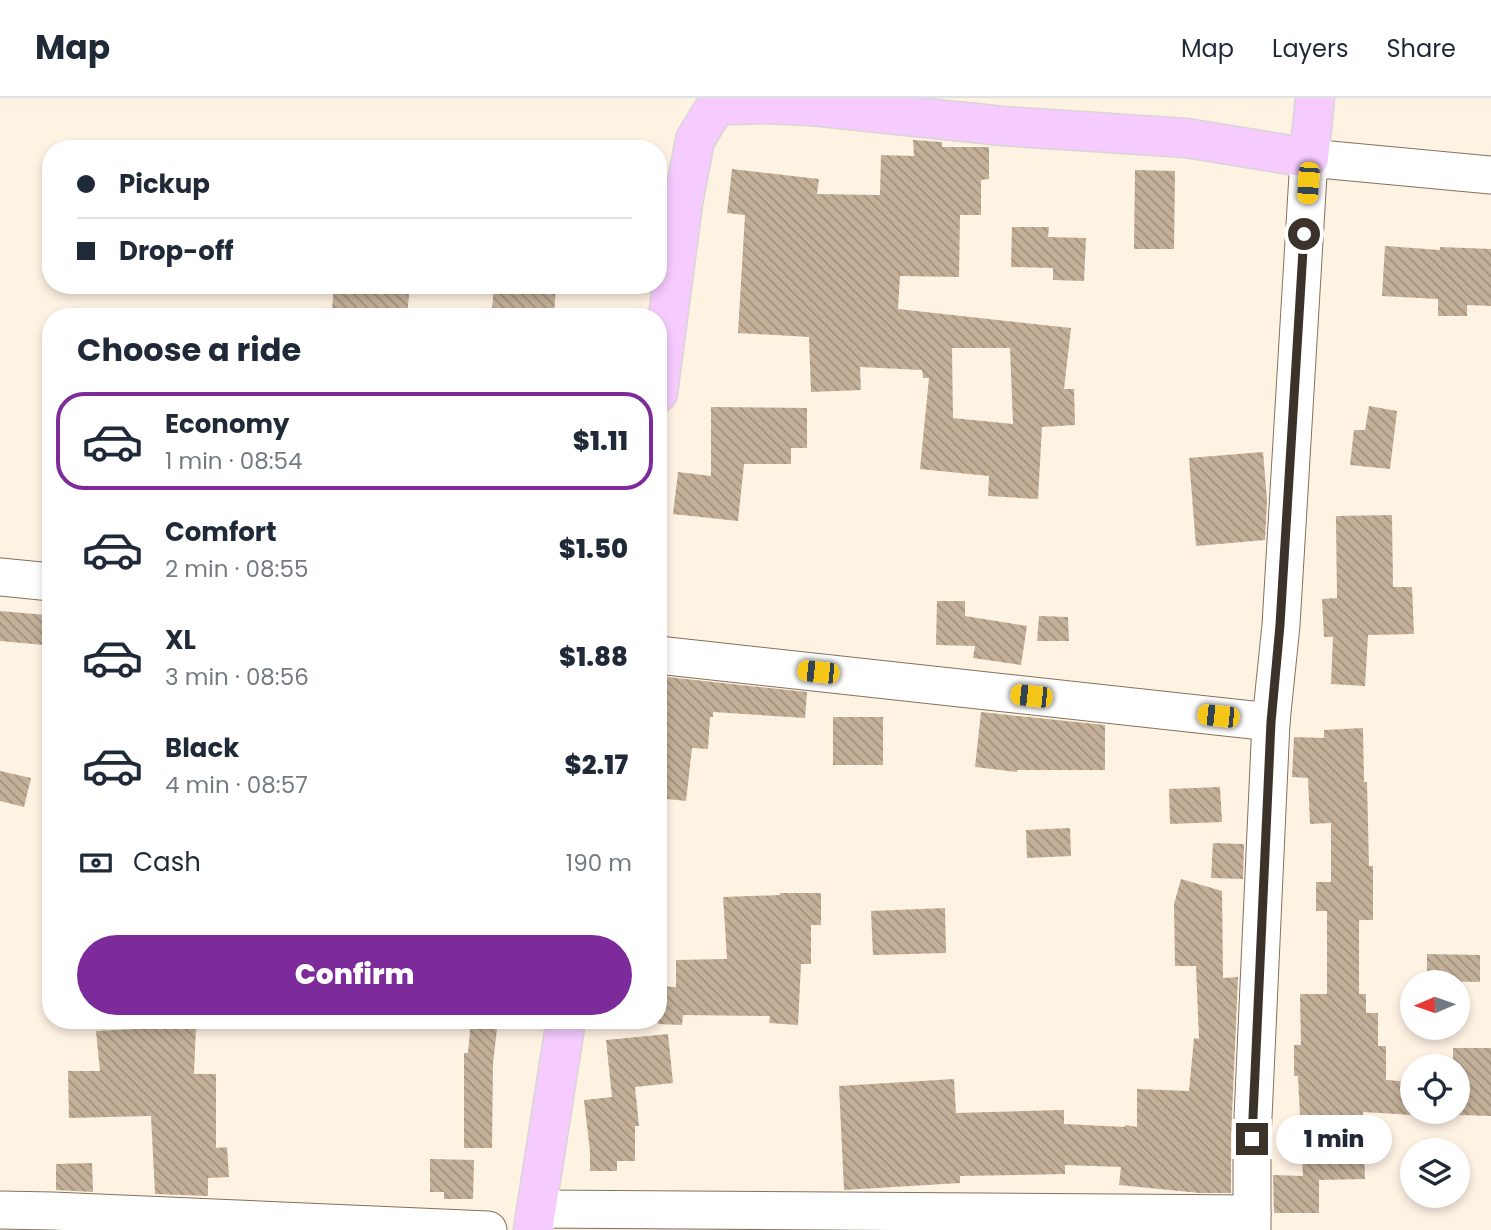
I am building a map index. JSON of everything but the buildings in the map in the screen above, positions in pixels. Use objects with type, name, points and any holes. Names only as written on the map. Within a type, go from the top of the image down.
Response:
[{"type":"main road","points":[[667,325],[683,203],[695,140],[716,103],[812,106],[1003,126],[1186,138],[1309,158],[1315,98]]},
{"type":"main road","points":[[535,1219],[565,1029]]},
{"type":"street","points":[[535,1219],[1252,1222],[1252,1139],[1271,722],[1280,625],[1309,158],[1491,175]]},
{"type":"street","points":[[0,577],[42,581]]},
{"type":"street","points":[[667,655],[1271,722]]},
{"type":"street","points":[[0,1210],[488,1230]]},
{"type":"route","points":[[1252,1139],[1271,722],[1280,625],[1304,234]]}]
